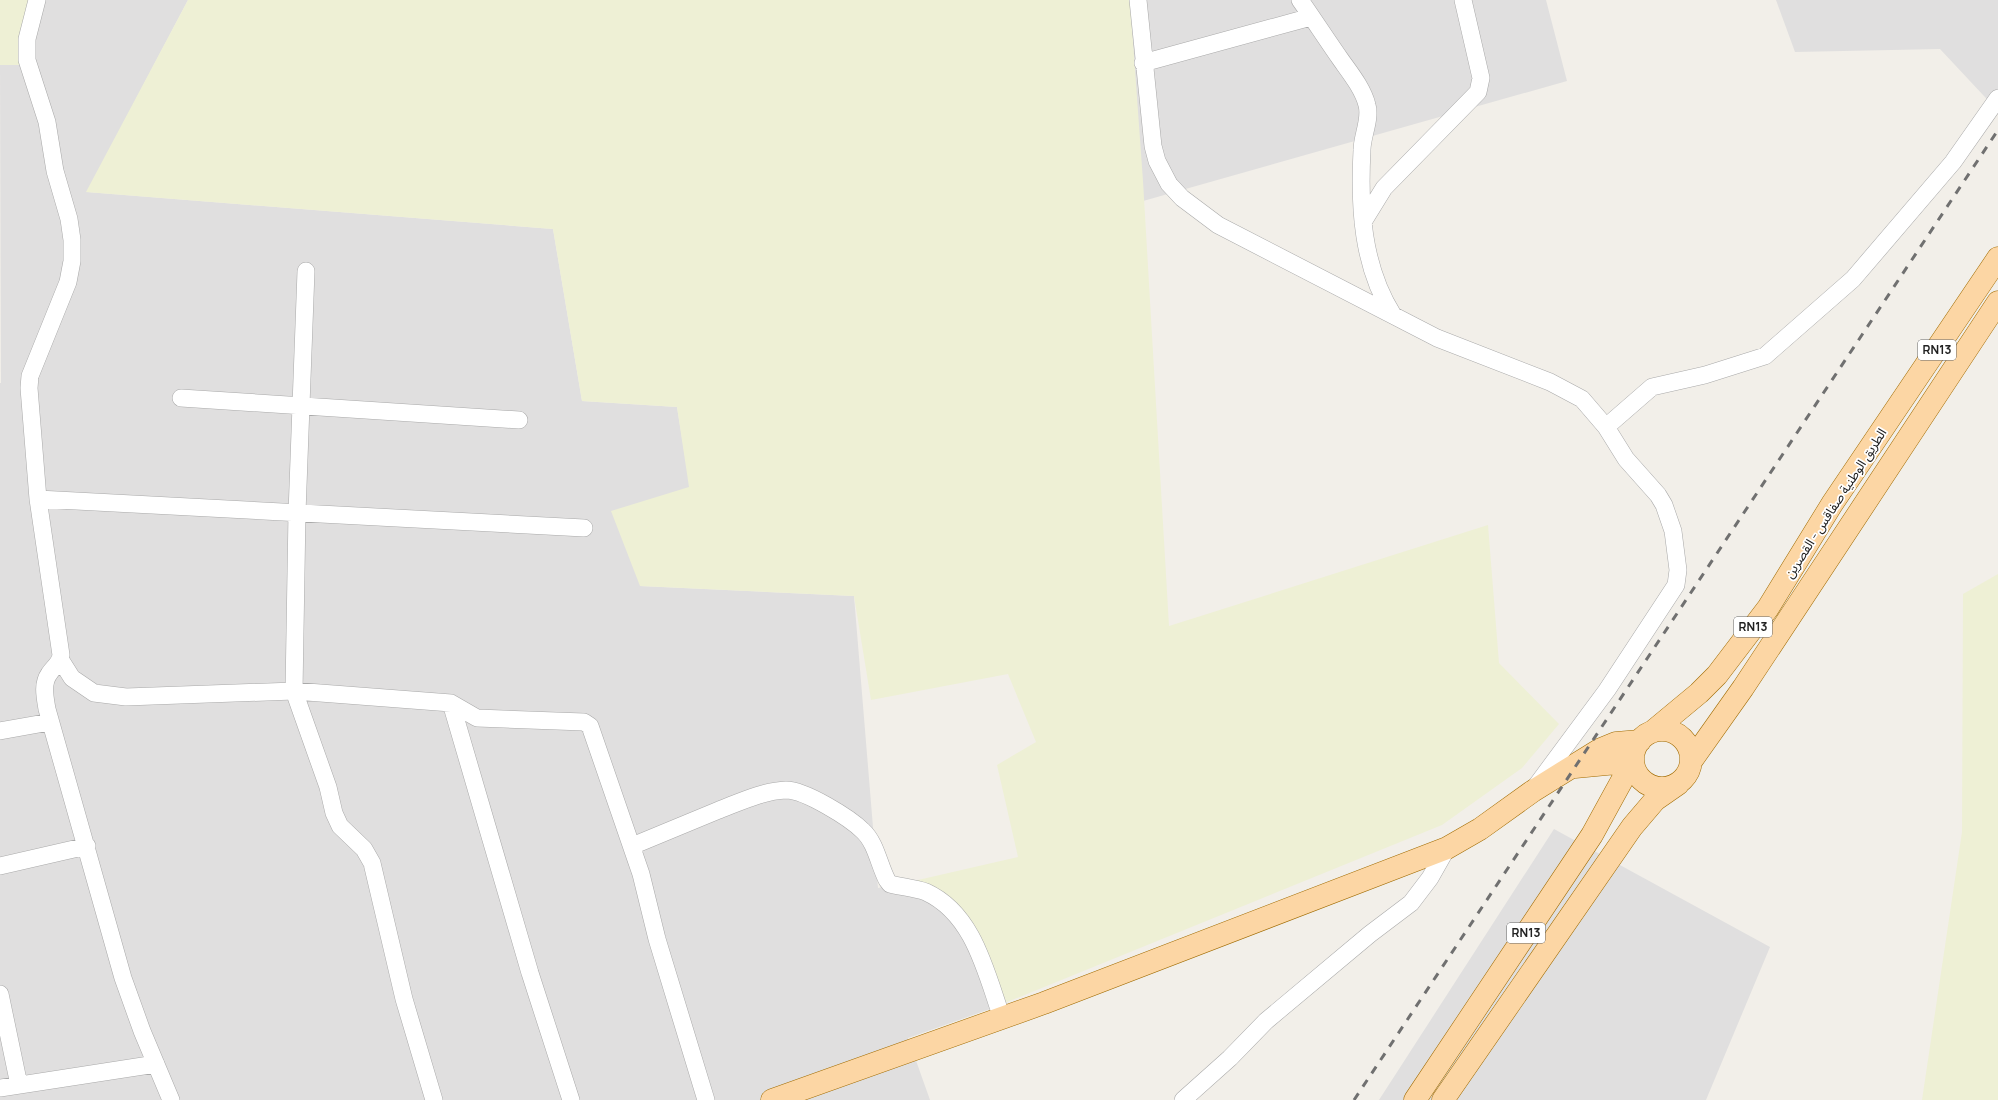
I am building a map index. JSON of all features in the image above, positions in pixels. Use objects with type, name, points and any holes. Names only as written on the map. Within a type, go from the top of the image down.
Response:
[{"type":"main road","name":"الطريق الوطنية صفاقس - القصرين","points":[[1646,736],[1699,693],[1717,675],[1768,608],[1832,504],[1961,315],[1998,258]]},
{"type":"main road","name":"الطريق الوطنية صفاقس - القصرين","points":[[1692,760],[1734,701],[1998,302]]},
{"type":"main road","points":[[1961,315],[1981,329]]},
{"type":"main road","points":[[772,1100],[1002,1018],[1447,848],[1486,825],[1533,791],[1574,767],[1599,750],[1616,743],[1646,736],[1662,730],[1671,731],[1680,736],[1686,742],[1691,751],[1692,760]]},
{"type":"main road","name":"RN13","points":[[1415,1100],[1592,836],[1626,773],[1633,764],[1634,753],[1646,736]]},
{"type":"main road","name":"RN13","points":[[1443,1100],[1632,827],[1655,800],[1685,778],[1690,770],[1692,760]]},
{"type":"main road","points":[[1574,767],[1622,763],[1633,764],[1639,777],[1650,786],[1664,788],[1678,784]]},
{"type":"main road","points":[[1488,991],[1511,1002]]},
{"type":"street","points":[[37,0],[27,39],[27,60],[47,122],[55,171],[69,219],[72,240],[72,261],[68,282],[30,376],[29,388],[38,499],[58,628],[60,659],[72,678],[94,693],[107,695],[126,697],[294,691],[451,703],[477,718],[584,722],[590,726],[641,874],[656,939],[706,1100]]},
{"type":"street","points":[[1138,0],[1143,63],[1153,146],[1157,161],[1169,184],[1182,198],[1218,225],[1437,338],[1567,390],[1582,399],[1606,427],[1626,460],[1658,495],[1664,505],[1673,530],[1678,570],[1676,585],[1607,690],[1533,791]]},
{"type":"street","points":[[1300,0],[1350,72],[1368,106],[1362,145],[1361,168],[1363,222],[1368,257],[1374,280],[1381,296],[1393,315]]},
{"type":"street","points":[[1363,222],[1384,188],[1478,92],[1481,78],[1463,0]]},
{"type":"street","points":[[1143,63],[1311,17]]},
{"type":"street","points":[[1606,427],[1652,387],[1705,375],[1765,356],[1852,279],[1953,162],[1998,98]]},
{"type":"street","points":[[306,271],[297,513],[294,691],[328,787],[334,812],[340,826],[364,849],[372,863],[404,999],[434,1100]]},
{"type":"street","points":[[181,398],[519,420]]},
{"type":"street","points":[[38,499],[584,528]]},
{"type":"street","points":[[60,659],[45,681],[44,693],[50,722],[87,846],[123,978],[171,1100]]},
{"type":"street","points":[[451,703],[530,973],[572,1100]]},
{"type":"street","points":[[0,731],[50,722]]},
{"type":"street","points":[[632,846],[750,798],[771,792],[787,790],[803,793],[818,801],[863,831],[870,841],[886,880],[890,884],[926,892],[955,913],[969,932],[978,951],[1002,1018]]},
{"type":"street","points":[[0,866],[87,846]]},
{"type":"street","points":[[1184,1100],[1230,1058],[1266,1021],[1370,934],[1411,903],[1426,884],[1447,848]]},
{"type":"street","points":[[0,994],[19,1085]]},
{"type":"street","points":[[0,1088],[156,1064]]},
{"type":"shaded area","points":[[40,0],[188,0],[87,192],[553,229],[582,401],[677,407],[690,487],[640,586],[854,596],[878,888],[905,883],[961,922],[990,1009],[908,1038],[930,1100],[0,1100],[0,65],[29,65]]},
{"type":"shaded area","points":[[1111,0],[1546,0],[1567,81],[1129,205]]},
{"type":"shaded area","points":[[1776,0],[1998,0],[1998,111],[1940,49],[1795,52]]},
{"type":"shaded area","points":[[1554,829],[1770,947],[1706,1100],[1379,1100]]},
{"type":"green space","points":[[0,0],[40,0],[29,65],[0,65]]},
{"type":"green space","points":[[188,0],[1130,0],[1143,181],[1169,626],[1488,525],[1499,663],[1559,724],[1522,768],[1442,825],[990,1009],[961,922],[905,883],[1018,857],[997,765],[1036,742],[1008,674],[871,700],[854,596],[640,586],[611,511],[689,487],[677,407],[582,401],[553,229],[86,192]]},
{"type":"green space","points":[[1998,574],[1998,1100],[1922,1100],[1962,832],[1963,594]]},
{"type":"railway","points":[[1354,1100],[1998,130]]}]
